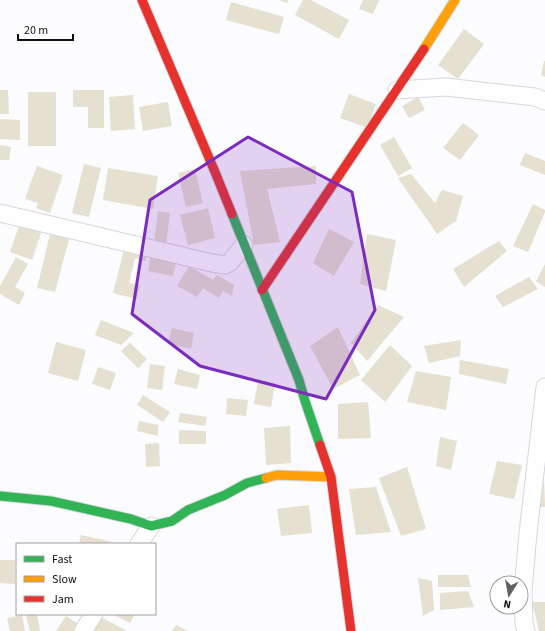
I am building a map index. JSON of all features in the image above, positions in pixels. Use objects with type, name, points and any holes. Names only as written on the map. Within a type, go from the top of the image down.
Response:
[{"type":"street","points":[[142,0],[215,172],[300,380],[305,401],[331,477],[351,631]]},
{"type":"street","points":[[262,290],[434,35],[455,0]]},
{"type":"street","points":[[397,90],[446,87],[535,97],[545,101]]},
{"type":"street","points":[[0,213],[224,265],[230,262],[244,245]]},
{"type":"street","points":[[526,631],[524,624],[522,591],[545,387]]},
{"type":"street","points":[[0,496],[51,501],[131,519],[151,526],[172,521],[188,510],[225,495],[247,483],[277,475],[331,477]]},
{"type":"street","points":[[140,543],[151,526]]},
{"type":"street","points":[[83,631],[93,615]]},
{"type":"highlighted area","points":[[248,137],[352,192],[375,310],[326,399],[200,366],[132,314],[150,200]]},
{"type":"building","points":[[279,0],[288,0],[287,3]]},
{"type":"building","points":[[303,0],[311,0],[349,20],[339,39],[295,15]]},
{"type":"building","points":[[363,0],[379,0],[373,14],[359,9]]},
{"type":"building","points":[[231,2],[284,17],[279,34],[226,20]]},
{"type":"building","points":[[464,29],[484,44],[458,79],[438,65]]},
{"type":"building","points":[[545,61],[545,77],[541,75]]},
{"type":"building","points":[[0,90],[8,90],[9,114],[0,114]]},
{"type":"building","points":[[73,90],[104,90],[104,128],[88,128],[88,107],[73,107]]},
{"type":"building","points":[[28,92],[56,92],[56,146],[28,146]]},
{"type":"building","points":[[349,94],[376,104],[368,128],[340,118]]},
{"type":"building","points":[[133,95],[135,129],[111,131],[109,97]]},
{"type":"building","points":[[418,97],[425,110],[409,118],[402,106]]},
{"type":"building","points":[[168,102],[172,126],[143,131],[139,107]]},
{"type":"building","points":[[0,119],[20,120],[20,140],[0,139]]},
{"type":"building","points":[[463,123],[479,135],[460,160],[443,148]]},
{"type":"building","points":[[394,137],[412,168],[398,176],[380,145]]},
{"type":"building","points":[[0,145],[11,147],[9,160],[0,160]]},
{"type":"building","points":[[525,153],[545,161],[545,175],[520,165]]},
{"type":"building","points":[[84,164],[101,168],[89,217],[72,213]]},
{"type":"building","points":[[37,166],[63,175],[50,213],[36,208],[38,203],[25,199]]},
{"type":"building","points":[[316,166],[316,184],[267,189],[280,242],[254,245],[240,171]]},
{"type":"building","points":[[108,168],[158,176],[153,209],[103,200]]},
{"type":"building","points":[[195,169],[203,203],[186,207],[178,173]]},
{"type":"building","points":[[411,174],[435,203],[442,190],[463,196],[456,221],[437,234],[398,178]]},
{"type":"building","points":[[533,204],[545,210],[545,212],[528,252],[513,246]]},
{"type":"building","points":[[208,208],[215,238],[188,245],[180,215]]},
{"type":"building","points":[[158,211],[170,213],[166,244],[154,243]]},
{"type":"building","points":[[21,220],[43,227],[32,260],[10,252]]},
{"type":"building","points":[[329,229],[354,242],[334,276],[313,263]]},
{"type":"building","points":[[50,234],[69,239],[55,292],[37,288]]},
{"type":"building","points":[[367,234],[396,240],[386,291],[360,284]]},
{"type":"building","points":[[499,241],[507,251],[464,287],[453,269]]},
{"type":"building","points":[[125,246],[147,251],[145,261],[135,258],[129,283],[140,285],[137,299],[113,293]]},
{"type":"building","points":[[16,257],[28,264],[15,287],[25,293],[19,305],[0,294],[0,286]]},
{"type":"building","points":[[150,258],[176,263],[173,276],[148,271]]},
{"type":"building","points":[[545,264],[545,287],[536,281]]},
{"type":"building","points":[[189,266],[213,280],[217,275],[234,285],[232,296],[223,291],[219,298],[203,288],[197,297],[177,286]]},
{"type":"building","points":[[529,277],[538,289],[503,307],[495,296]]},
{"type":"building","points":[[378,305],[404,317],[367,361],[351,343]]},
{"type":"building","points":[[101,320],[134,333],[121,345],[95,335]]},
{"type":"building","points":[[338,327],[360,375],[333,389],[310,346]]},
{"type":"building","points":[[172,328],[194,333],[191,349],[168,344]]},
{"type":"building","points":[[461,340],[460,356],[429,363],[424,346]]},
{"type":"building","points":[[56,342],[86,350],[78,381],[48,373]]},
{"type":"building","points":[[130,343],[147,359],[138,368],[121,351]]},
{"type":"building","points":[[390,345],[412,366],[385,402],[361,380]]},
{"type":"building","points":[[460,360],[509,369],[506,384],[459,374]]},
{"type":"building","points":[[150,364],[165,366],[162,390],[147,388]]},
{"type":"building","points":[[98,367],[116,373],[110,390],[92,384]]},
{"type":"building","points":[[178,369],[200,375],[197,389],[174,384]]},
{"type":"building","points":[[416,371],[451,377],[446,410],[407,402]]},
{"type":"building","points":[[258,380],[275,383],[271,407],[254,404]]},
{"type":"building","points":[[143,395],[170,412],[163,422],[137,405]]},
{"type":"building","points":[[227,398],[248,400],[246,416],[226,414]]},
{"type":"building","points":[[368,402],[371,438],[338,439],[338,404]]},
{"type":"building","points":[[180,413],[207,417],[205,426],[178,422]]},
{"type":"building","points":[[139,421],[158,425],[158,436],[137,431]]},
{"type":"building","points":[[290,426],[291,463],[266,465],[264,428]]},
{"type":"building","points":[[179,430],[206,431],[206,444],[179,444]]},
{"type":"building","points":[[440,437],[457,441],[451,470],[436,466]]},
{"type":"building","points":[[159,443],[160,466],[146,467],[145,444]]},
{"type":"building","points":[[497,461],[522,465],[514,499],[489,494]]},
{"type":"building","points":[[407,467],[426,529],[401,536],[379,478]]},
{"type":"building","points":[[544,480],[545,507],[538,507]]},
{"type":"building","points":[[376,487],[391,532],[356,535],[349,489]]},
{"type":"building","points":[[309,505],[312,533],[281,536],[277,509]]},
{"type":"building","points":[[81,535],[113,542],[113,543],[79,543]]},
{"type":"building","points":[[0,560],[15,560],[15,584],[0,583]]},
{"type":"building","points":[[438,575],[468,575],[471,587],[438,587]]},
{"type":"building","points":[[418,578],[432,581],[434,610],[423,616]]},
{"type":"building","points":[[468,591],[474,607],[440,610],[440,593]]},
{"type":"building","points":[[532,602],[545,602],[545,631],[539,631]]},
{"type":"building","points":[[22,615],[25,631],[10,631],[7,618]]},
{"type":"building","points":[[37,615],[40,631],[30,631],[26,616]]},
{"type":"building","points":[[97,615],[127,631],[89,631]]},
{"type":"building","points":[[114,615],[134,615],[130,623]]},
{"type":"building","points":[[66,616],[80,625],[77,631],[56,631]]},
{"type":"building","points":[[176,625],[188,631],[172,631]]},
{"type":"traffic: fast","points":[[232,214],[299,380],[320,445]]},
{"type":"traffic: fast","points":[[0,496],[51,501],[131,519],[151,526],[172,521],[188,510],[225,495],[247,483],[266,478]]},
{"type":"traffic: slow","points":[[424,49],[455,0]]},
{"type":"traffic: slow","points":[[266,478],[277,475],[331,477]]},
{"type":"traffic: jam","points":[[142,0],[232,214]]},
{"type":"traffic: jam","points":[[262,290],[424,49]]},
{"type":"traffic: jam","points":[[320,445],[331,477],[351,631]]}]
